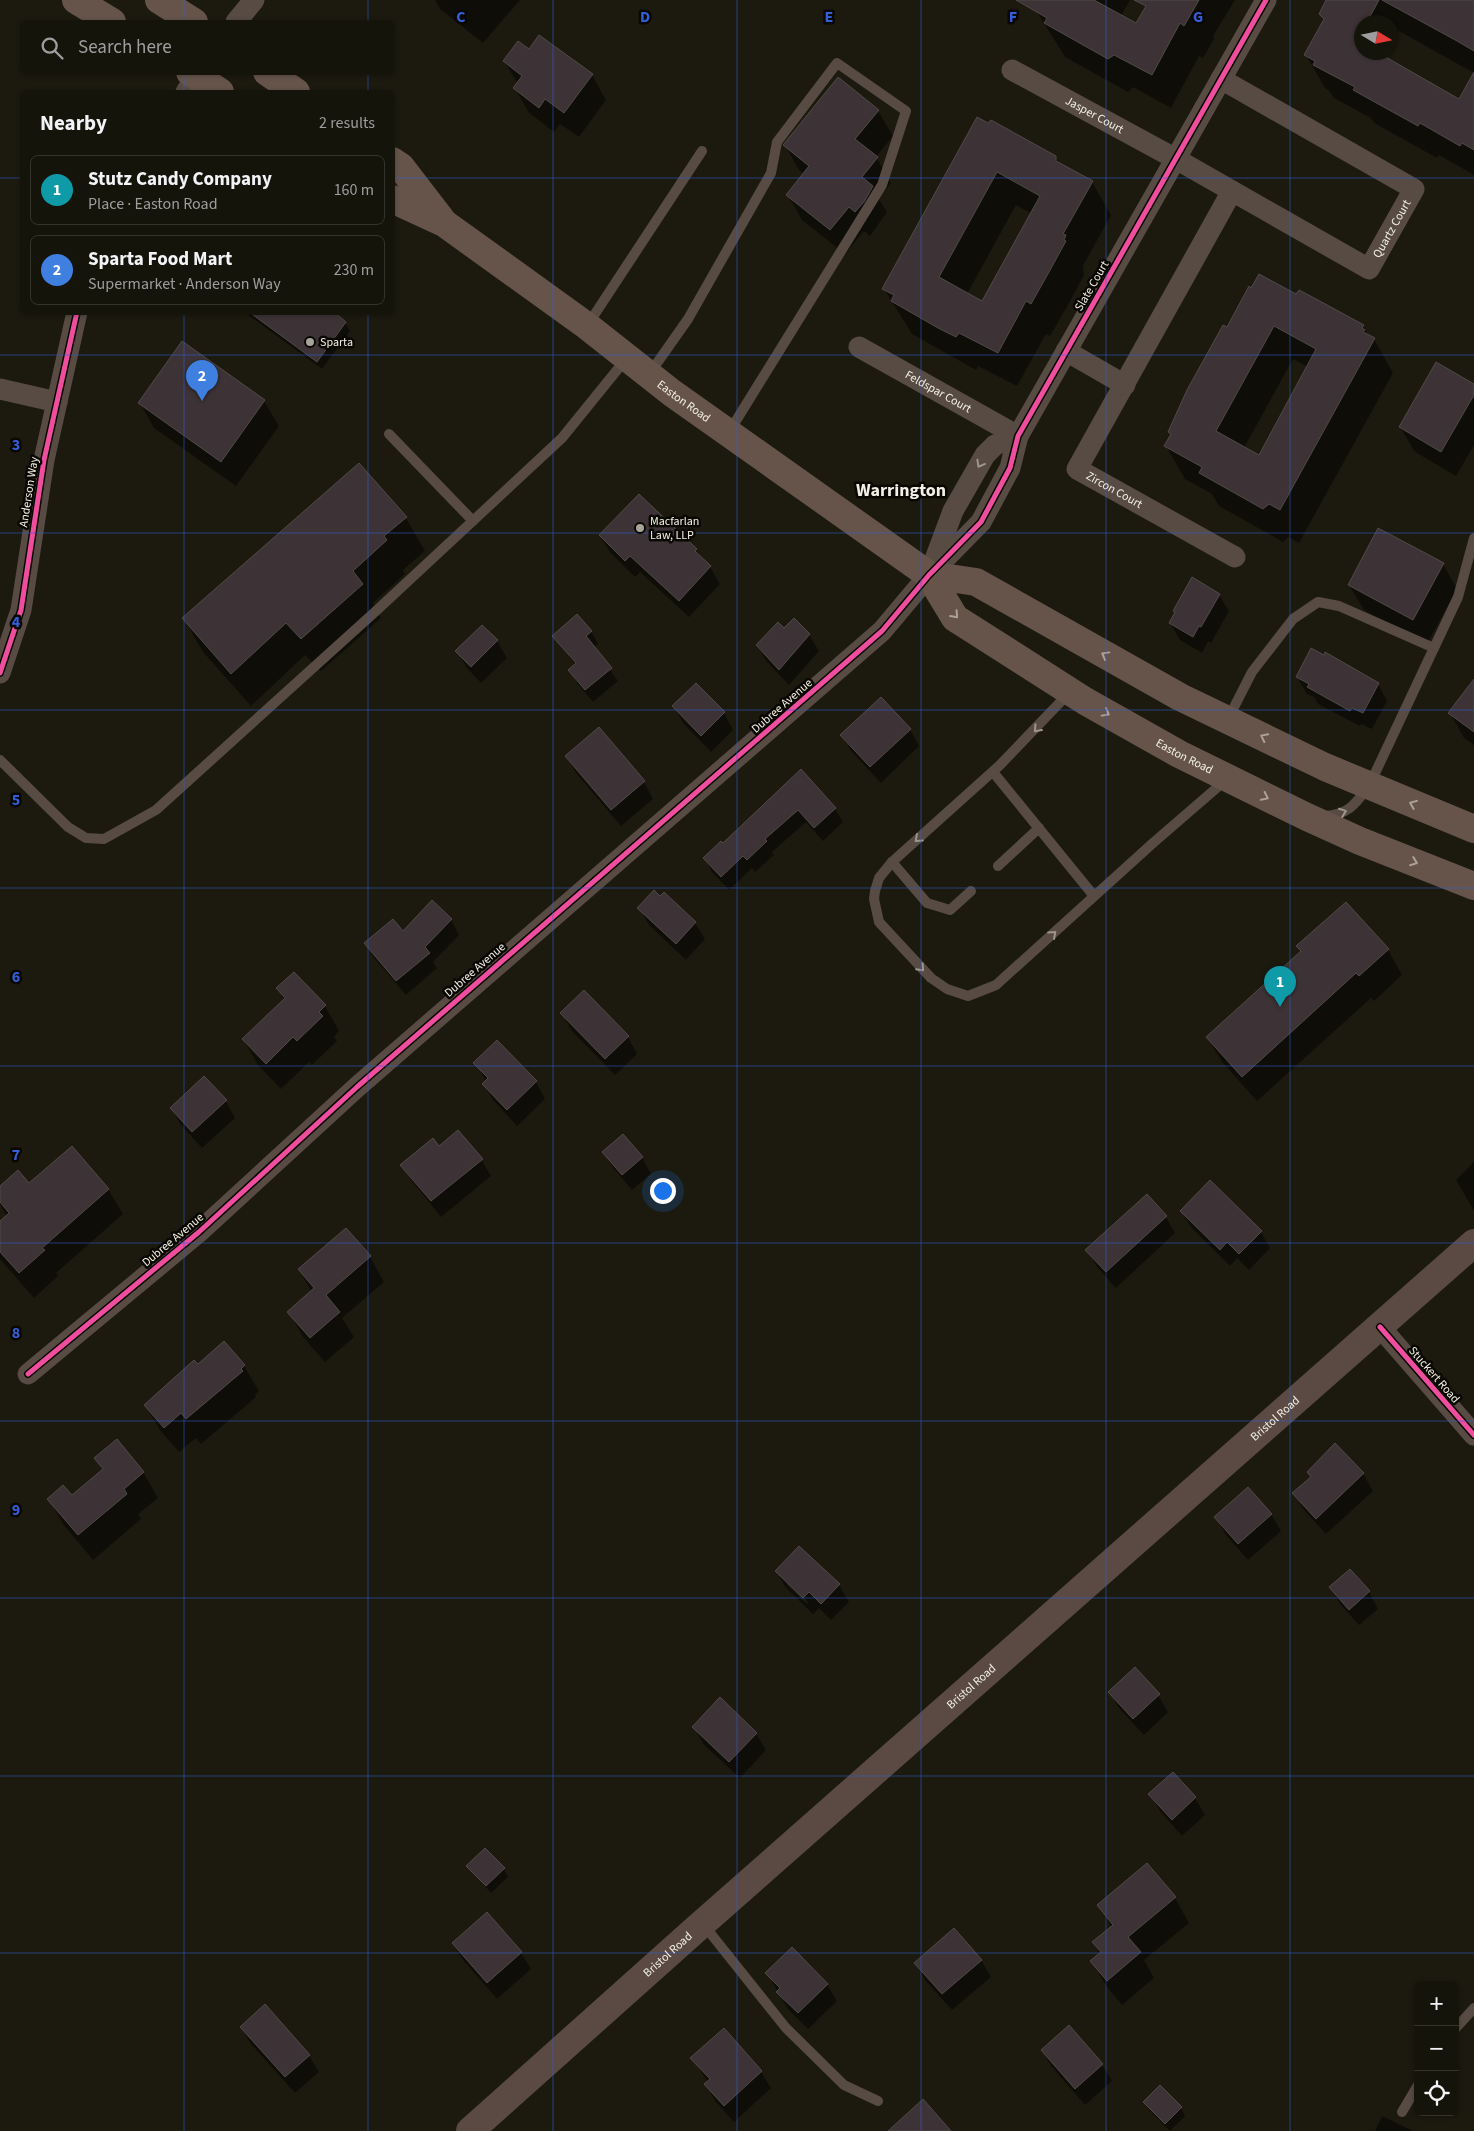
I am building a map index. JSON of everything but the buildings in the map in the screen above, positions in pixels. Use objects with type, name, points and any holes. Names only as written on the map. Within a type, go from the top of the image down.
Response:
[{"type":"highway","points":[[76,0],[109,20]]},
{"type":"highway","points":[[159,0],[191,20]]},
{"type":"highway","points":[[271,75],[293,90]]},
{"type":"highway","points":[[193,78],[216,90]]},
{"type":"highway","name":"Easton Road","points":[[395,163],[401,167],[444,223]]},
{"type":"highway","name":"Easton Road","points":[[395,200],[444,223],[587,326],[648,376],[929,575],[955,618],[1070,692],[1179,754],[1306,817],[1360,842],[1474,886]]},
{"type":"highway","name":"Easton Road","points":[[929,575],[976,582],[1180,697],[1369,786],[1474,829]]},
{"type":"main road","name":"Bristol Road","points":[[470,2131],[1474,1243]]},
{"type":"street","points":[[238,20],[254,0]]},
{"type":"street","name":"Slate Court","points":[[929,575],[981,522],[1010,468],[1018,436],[1266,0]]},
{"type":"street","name":"Jasper Court","points":[[1012,70],[1176,159]]},
{"type":"street","name":"Quartz Court","points":[[1176,159],[1370,269],[1414,189],[1221,79]]},
{"type":"street","name":"Zircon Court","points":[[1232,191],[1077,469],[1235,557]]},
{"type":"street","name":"Anderson Way","points":[[0,673],[21,610],[44,460],[76,315]]},
{"type":"street","name":"Feldspar Court","points":[[859,346],[1018,436]]},
{"type":"street","points":[[1066,351],[1124,385]]},
{"type":"street","points":[[0,389],[57,402]]},
{"type":"street","points":[[929,575],[953,511],[985,455],[995,445],[1018,436]]},
{"type":"street","name":"Dubree Avenue","points":[[28,1374],[199,1232],[357,1087],[882,631],[929,575]]},
{"type":"street","name":"Stuckert Road","points":[[1380,1328],[1474,1435]]},
{"type":"lane","points":[[648,376],[688,320],[771,173],[776,142],[838,62],[906,111],[882,185],[728,433]]},
{"type":"lane","points":[[587,326],[702,151]]},
{"type":"lane","points":[[0,760],[68,827],[86,838],[104,839],[120,832],[156,810],[562,438],[626,359]]},
{"type":"lane","points":[[389,434],[473,521]]},
{"type":"lane","points":[[1306,817],[1333,816],[1354,808],[1369,786],[1458,597],[1474,538]]},
{"type":"lane","points":[[1228,720],[1252,672],[1293,619],[1318,602],[1339,606],[1434,648]]},
{"type":"lane","points":[[1070,692],[1032,735],[994,772],[892,862],[879,878],[874,899],[880,922],[931,978],[947,989],[968,996],[996,985],[1228,778]]},
{"type":"lane","points":[[994,772],[1094,896]]},
{"type":"lane","points":[[998,866],[1040,828]]},
{"type":"lane","points":[[892,862],[927,902],[950,910],[971,892]]},
{"type":"lane","points":[[702,1924],[786,2028],[844,2085],[878,2101]]},
{"type":"lane","points":[[1458,2026],[1474,2008]]},
{"type":"lane","points":[[1402,2112],[1414,2092]]},
{"type":"cycle path","points":[[28,1374],[199,1232],[357,1087],[882,631],[929,575],[981,522],[1010,468],[1018,436],[1266,0]]},
{"type":"cycle path","points":[[0,673],[21,610],[44,460],[76,315]]},
{"type":"cycle path","points":[[1380,1327],[1474,1435]]},
{"type":"place","name":"Sparta","points":[[310,342]]},
{"type":"place","name":"Sparta Food Mart","points":[[202,401]]},
{"type":"place","name":"Macfarlan Law, LLP","points":[[640,528]]},
{"type":"place","name":"Stutz Candy Company","points":[[1280,1007]]},
{"type":"district","name":"Warrington","points":[[901,490]]}]
